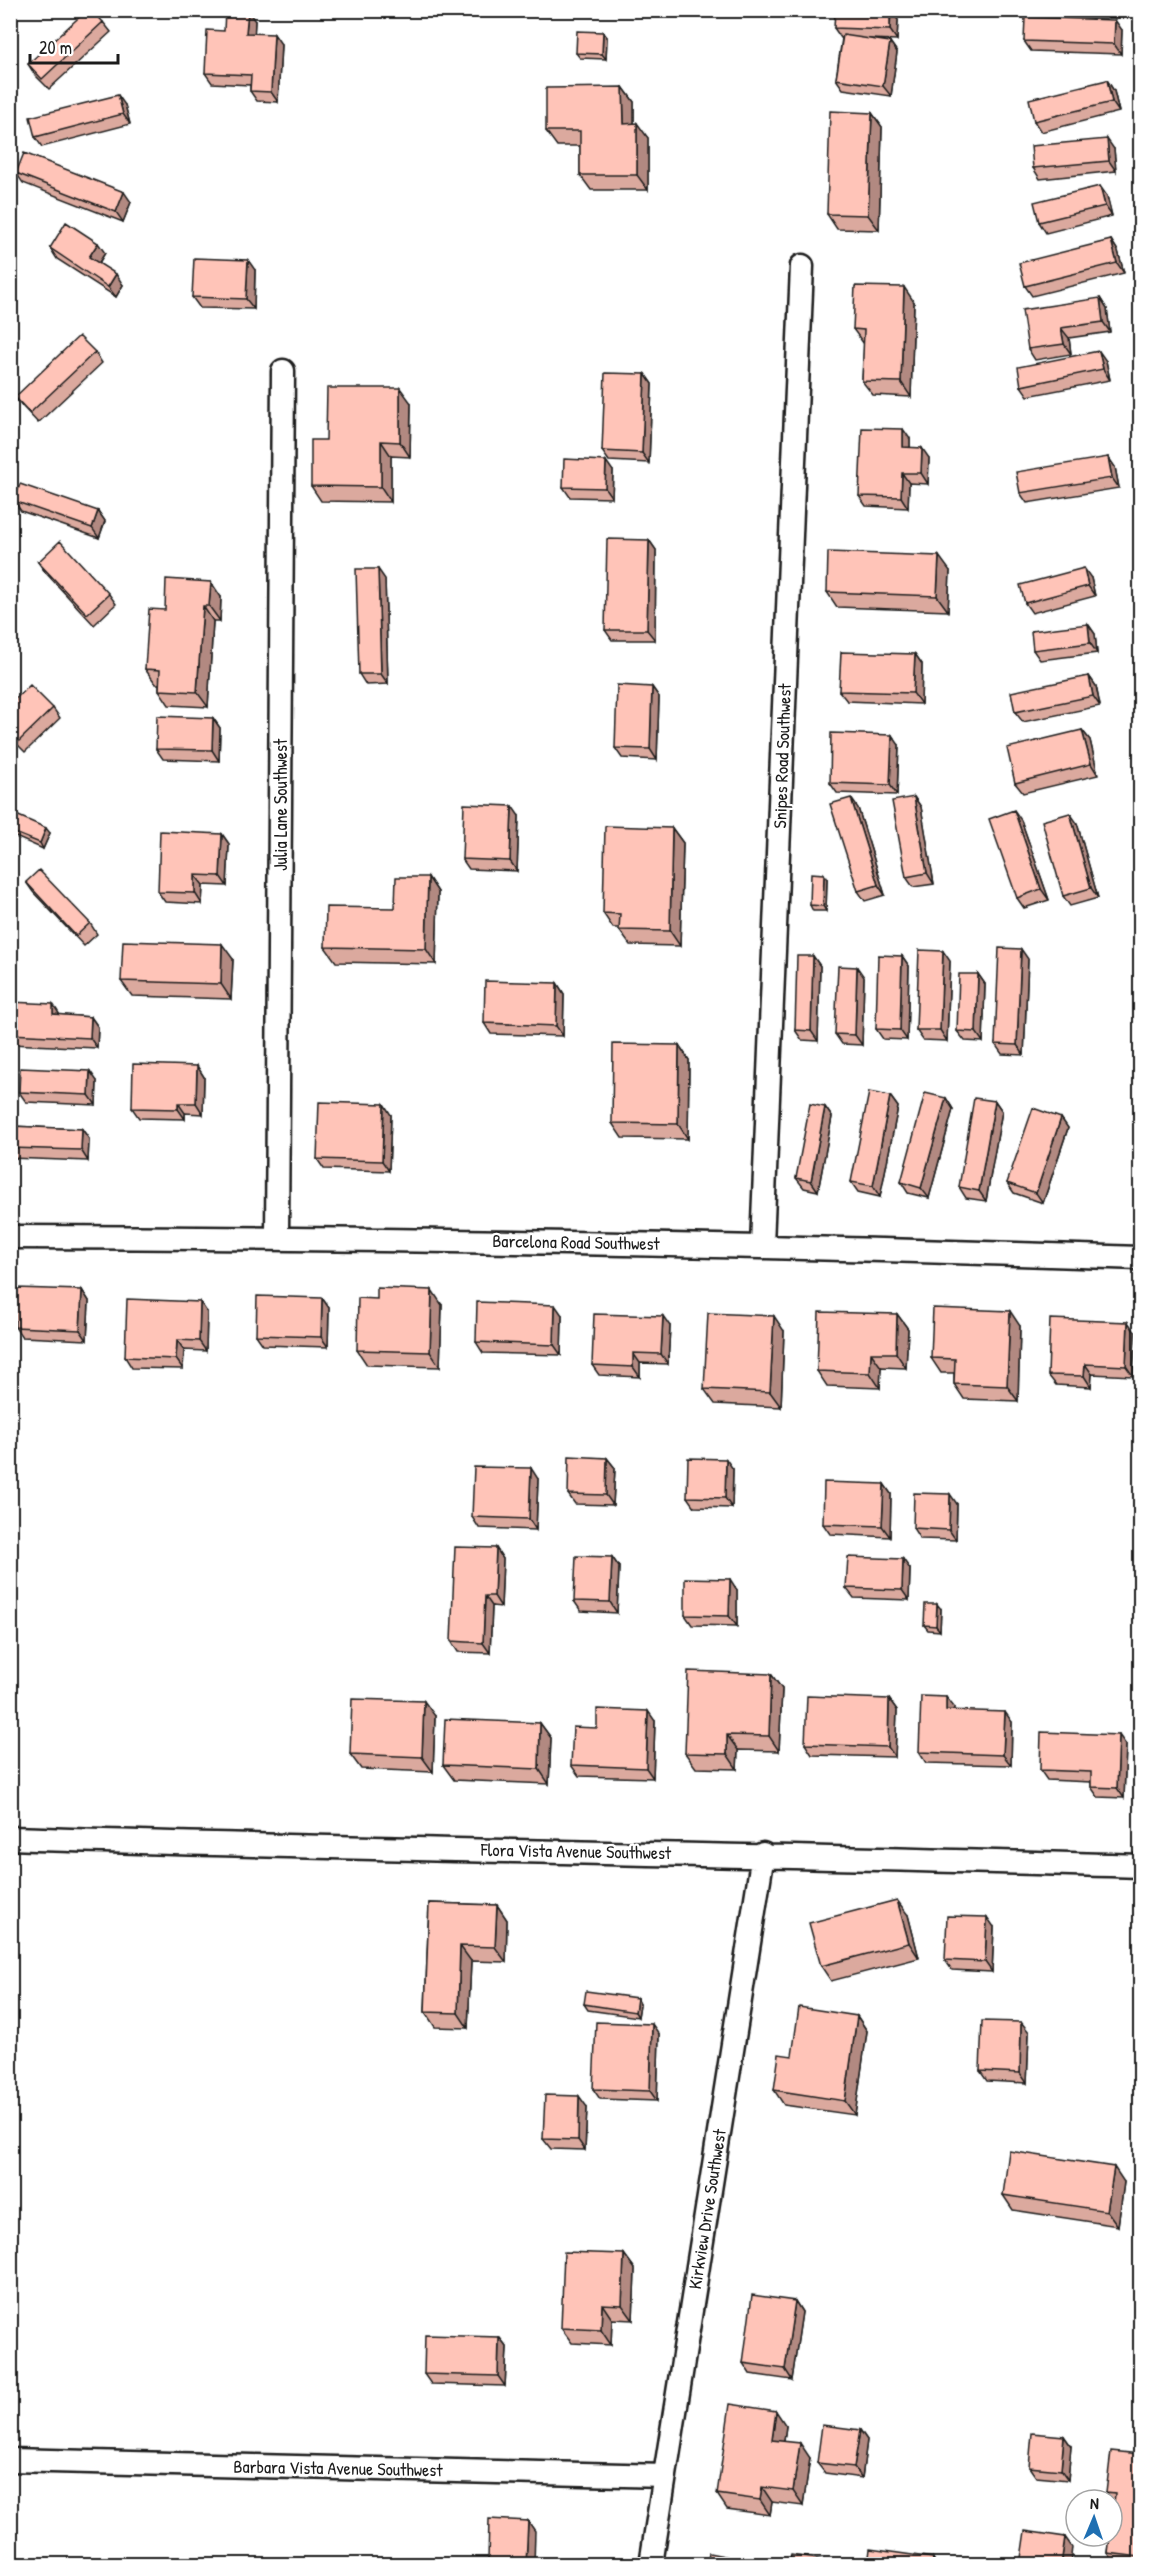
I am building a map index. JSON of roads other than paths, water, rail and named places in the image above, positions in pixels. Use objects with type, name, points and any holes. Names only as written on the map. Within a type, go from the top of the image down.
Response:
[{"type":"street","name":"Snipes Road Southwest","points":[[762,1245],[802,266]]},
{"type":"street","name":"Julia Lane Southwest","points":[[277,1238],[283,371]]},
{"type":"street","name":"Barcelona Road Southwest","points":[[10,1238],[277,1238],[762,1245],[1140,1258]]},
{"type":"street","name":"Flora Vista Avenue Southwest","points":[[10,1838],[255,1846],[763,1854],[1140,1866]]},
{"type":"street","name":"Kirkview Drive Southwest","points":[[651,2565],[763,1854]]},
{"type":"street","name":"Barbara Vista Avenue Southwest","points":[[10,2460],[665,2476]]}]
